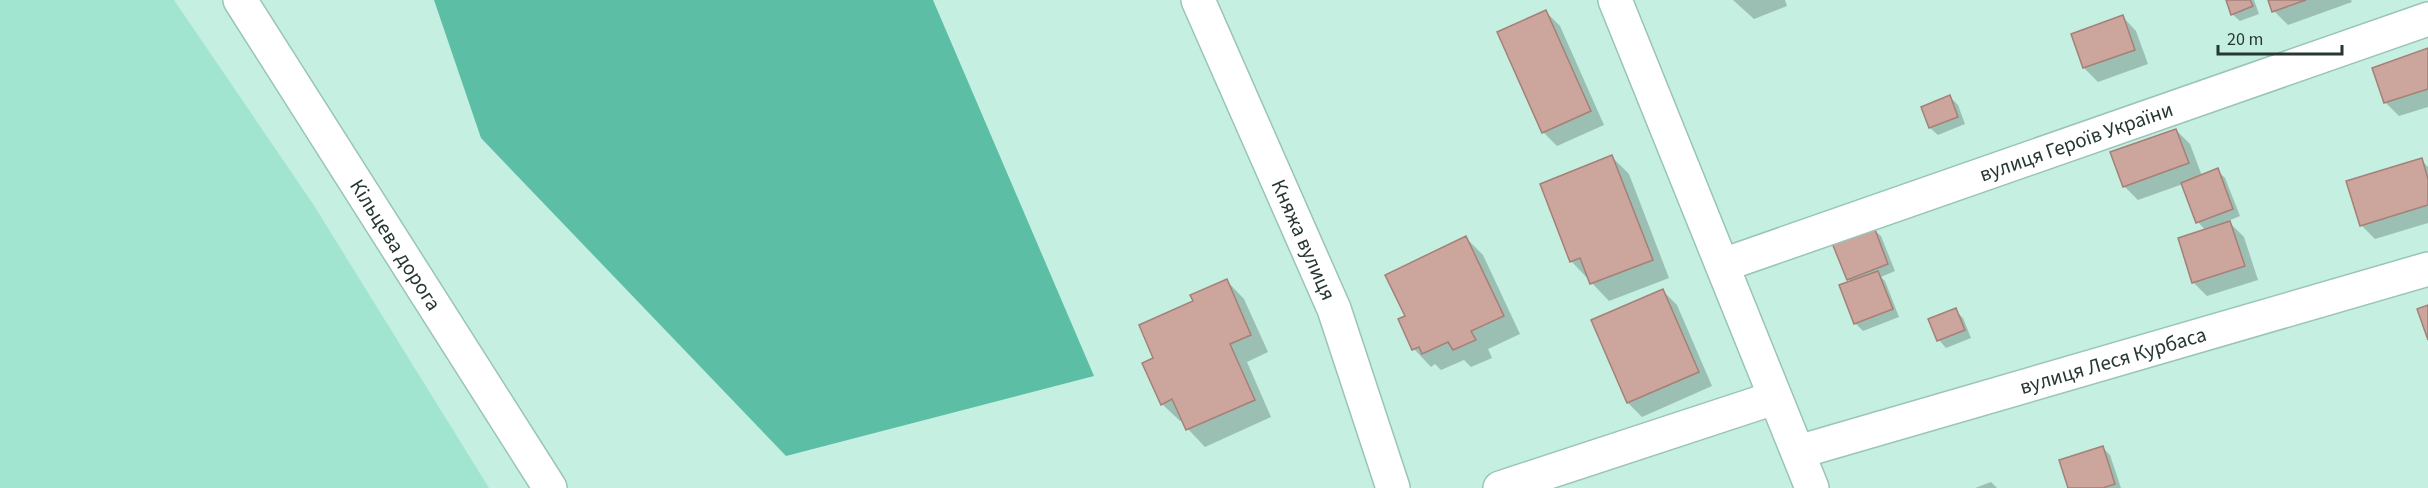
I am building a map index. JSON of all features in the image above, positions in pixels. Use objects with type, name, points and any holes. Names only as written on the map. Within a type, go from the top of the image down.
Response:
[{"type":"main road","name":"Кільцева дорога","points":[[240,0],[550,488]]},
{"type":"main road","name":"Княжа вулиця","points":[[1198,0],[1334,309],[1393,488]]},
{"type":"main road","points":[[1615,0],[1812,488]]},
{"type":"main road","name":"вулиця Героїв України","points":[[1723,265],[2428,19]]},
{"type":"main road","name":"вулиця Леся Курбаса","points":[[1798,452],[2428,269]]},
{"type":"main road","points":[[1500,488],[1774,398]]},
{"type":"green space","points":[[0,0],[174,0],[313,204],[489,488],[0,488]]},
{"type":"green space","points":[[434,0],[933,0],[1094,376],[786,456],[481,138]]},
{"type":"building","points":[[2226,0],[2250,0],[2253,6],[2231,15]]},
{"type":"building","points":[[2268,0],[2306,0],[2272,12]]},
{"type":"building","points":[[1546,10],[1591,111],[1542,133],[1497,32]]},
{"type":"building","points":[[2123,15],[2135,50],[2083,68],[2071,34]]},
{"type":"building","points":[[2428,48],[2428,89],[2384,103],[2372,68]]},
{"type":"building","points":[[1950,95],[1958,117],[1929,128],[1921,107]]},
{"type":"building","points":[[2176,129],[2189,163],[2123,187],[2110,152]]},
{"type":"building","points":[[1612,155],[1653,260],[1590,284],[1580,258],[1570,262],[1540,184]]},
{"type":"building","points":[[2422,158],[2428,179],[2428,205],[2360,226],[2346,181]]},
{"type":"building","points":[[2218,168],[2233,209],[2196,223],[2181,183]]},
{"type":"building","points":[[2230,221],[2245,266],[2192,283],[2178,238]]},
{"type":"building","points":[[1874,227],[1888,264],[1847,280],[1832,243]]},
{"type":"building","points":[[1466,236],[1504,316],[1471,331],[1476,340],[1453,350],[1448,342],[1422,354],[1419,347],[1412,350],[1398,319],[1405,316],[1385,275]]},
{"type":"building","points":[[1878,271],[1893,309],[1854,324],[1839,285]]},
{"type":"building","points":[[1227,279],[1251,335],[1230,344],[1255,400],[1186,430],[1172,399],[1161,405],[1142,363],[1153,358],[1139,325],[1193,301],[1190,295]]},
{"type":"building","points":[[1663,289],[1699,372],[1627,403],[1591,320]]},
{"type":"building","points":[[2428,305],[2428,340],[2417,309]]},
{"type":"building","points":[[1956,308],[1965,330],[1937,341],[1928,319]]},
{"type":"building","points":[[2103,446],[2115,484],[2103,488],[2068,488],[2059,460]]}]
